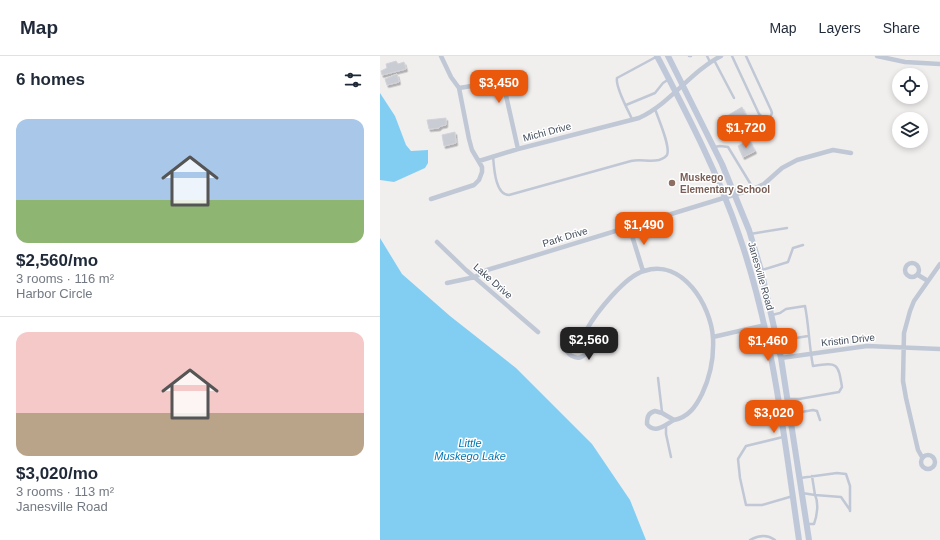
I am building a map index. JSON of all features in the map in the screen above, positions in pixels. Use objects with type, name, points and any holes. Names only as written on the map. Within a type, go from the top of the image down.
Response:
[{"type":"main road","name":"Janesville Road","points":[[657,56],[676,92],[725,198],[746,257],[765,328],[774,375],[799,540]]},
{"type":"main road","name":"Janesville Road","points":[[668,56],[714,147],[735,195],[762,270],[781,358],[810,540]]},
{"type":"main road","points":[[771,308],[765,328],[773,351],[781,358],[776,366],[774,375]]},
{"type":"main road","points":[[765,328],[768,326],[770,327],[778,343]]},
{"type":"main road","points":[[784,437],[793,435]]},
{"type":"main road","points":[[791,484],[800,480]]},
{"type":"main road","points":[[797,526],[807,524]]},
{"type":"street","points":[[431,199],[467,188],[477,183],[482,172],[479,161],[472,150],[469,139],[460,88],[451,76],[441,56]]},
{"type":"street","name":"Michi Drive","points":[[479,161],[518,149],[639,118],[655,109],[712,61],[721,56]]},
{"type":"street","points":[[877,56],[905,62],[940,64]]},
{"type":"street","points":[[460,88],[484,84],[501,84],[505,91],[518,149]]},
{"type":"street","name":"Park Drive","points":[[447,283],[475,276],[486,270],[753,189],[764,184],[782,168],[797,160],[833,150],[852,153]]},
{"type":"street","points":[[629,226],[643,271]]},
{"type":"street","name":"Lake Drive","points":[[437,242],[461,265],[538,332]]},
{"type":"street","points":[[922,457],[918,450],[906,398],[903,369],[904,333],[914,301],[940,264]]},
{"type":"street","points":[[587,329],[586,352],[577,358],[572,357],[568,354],[568,342],[574,336],[587,329],[608,300],[636,275],[643,271],[663,269],[674,272],[685,279],[695,291],[704,306],[710,323],[713,337],[712,362],[705,388],[697,403],[683,418],[674,420],[660,428],[655,429],[651,429],[647,424],[647,416],[655,411],[674,420]]},
{"type":"street","points":[[918,274],[928,281]]},
{"type":"street","points":[[713,337],[765,328]]},
{"type":"street","name":"Kristin Drive","points":[[781,358],[867,346],[940,349]]},
{"type":"lane","points":[[647,56],[649,60]]},
{"type":"lane","points":[[632,120],[618,91],[616,82],[617,78],[644,65],[649,60],[657,56]]},
{"type":"lane","points":[[707,56],[712,61],[734,98]]},
{"type":"lane","points":[[732,56],[759,114],[763,118],[770,118],[772,113],[771,110],[746,56]]},
{"type":"lane","points":[[626,105],[655,93],[663,83],[669,79]]},
{"type":"lane","points":[[493,156],[494,170],[498,187],[505,195],[631,161],[641,159],[657,160],[666,155],[667,143],[655,109]]},
{"type":"lane","points":[[714,147],[728,147],[753,189]]},
{"type":"lane","points":[[750,234],[788,228]]},
{"type":"lane","points":[[762,270],[788,262],[793,248],[803,245]]},
{"type":"lane","points":[[772,315],[780,313],[786,309],[806,306],[809,324],[808,336],[810,354],[813,366],[829,364],[835,365],[839,370],[842,387],[839,392],[830,395],[788,399]]},
{"type":"lane","points":[[778,343],[808,336]]},
{"type":"lane","points":[[658,378],[662,413]]},
{"type":"lane","points":[[790,414],[813,410],[817,411],[820,420]]},
{"type":"lane","points":[[666,424],[666,434],[671,458]]},
{"type":"lane","points":[[784,437],[746,446],[738,459],[740,478],[746,505],[762,505],[793,496]]},
{"type":"lane","points":[[800,480],[812,476],[837,473],[846,474],[850,486],[850,511],[841,497],[802,493]]},
{"type":"lane","points":[[807,524],[814,524],[816,518],[817,499],[812,476]]},
{"type":"lane","points":[[750,540],[762,535],[770,536],[775,540]]},
{"type":"water","points":[[380,93],[395,116],[406,145],[411,151],[428,150],[428,163],[425,168],[394,182],[380,180]]},
{"type":"water","name":"Little Muskego Lake","points":[[380,238],[402,274],[450,316],[516,368],[592,444],[630,500],[646,540],[380,540]]},
{"type":"building","points":[[396,61],[398,64],[404,62],[406,69],[382,75],[381,71],[387,68],[386,64]]},
{"type":"building","points":[[397,74],[399,82],[387,85],[385,79]]},
{"type":"building","points":[[742,107],[750,124],[736,132],[735,130],[731,132],[725,121],[729,118],[727,116]]},
{"type":"building","points":[[446,118],[446,125],[439,128],[429,129],[427,120]]},
{"type":"building","points":[[455,132],[456,143],[444,146],[442,135]]},
{"type":"building","points":[[749,140],[755,151],[743,157],[738,146]]},
{"type":"place","name":"Muskego Elementary School","points":[[672,183]]}]
